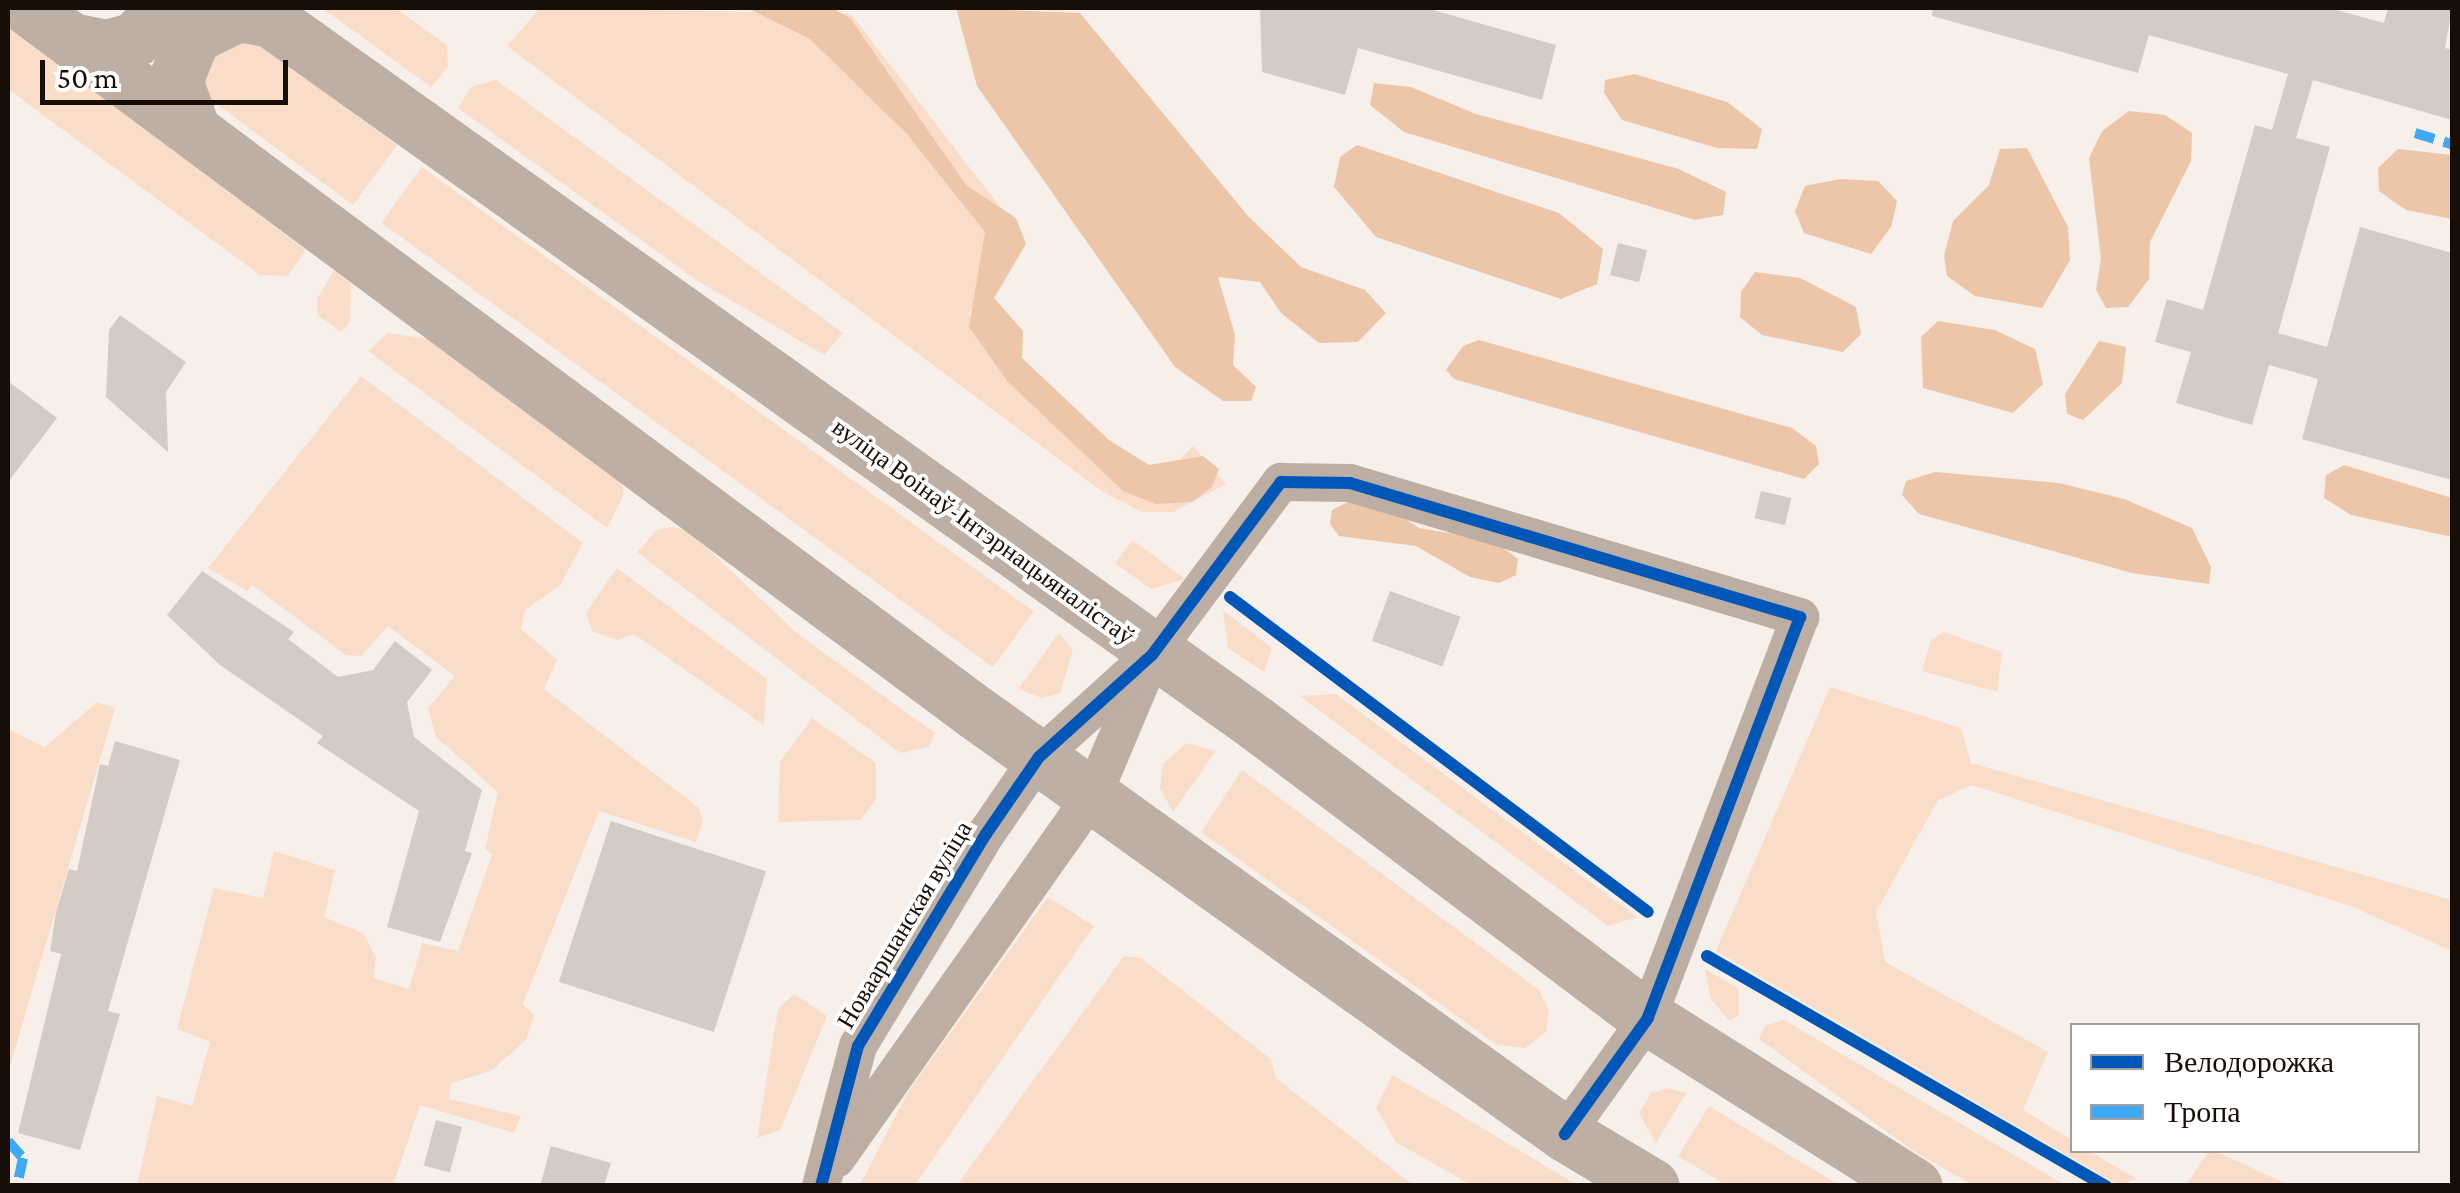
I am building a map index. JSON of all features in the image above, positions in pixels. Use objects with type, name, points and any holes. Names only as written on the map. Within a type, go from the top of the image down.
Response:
[{"type":"main road","points":[[28,8],[1039,758],[1565,1134],[1652,1186]]},
{"type":"main road","points":[[76,41],[106,47],[135,39],[164,8]]},
{"type":"main road","points":[[192,127],[175,81],[193,36],[238,14],[262,14]]},
{"type":"main road","name":"вуліца Воінаў-Інтэрнацыяналістаў","points":[[262,14],[1152,655],[1256,723],[1648,1018],[1875,1171],[1915,1186]]},
{"type":"street","points":[[1152,655],[1281,482],[1350,483],[1800,616],[1648,1018],[1565,1134]]},
{"type":"street","name":"Новааршанская вуліца","points":[[821,1183],[858,1046],[1039,758],[1152,655]]},
{"type":"street","name":"Новааршанская вуліца","points":[[821,1183],[1093,796],[1152,655]]},
{"type":"shaded area","points":[[322,8],[395,8],[447,45],[448,67],[431,87]]},
{"type":"shaded area","points":[[540,8],[851,14],[1017,229],[1007,270],[968,313],[1152,488],[1193,446],[1226,484],[1173,512],[1142,512],[1100,490],[507,46]]},
{"type":"shaded area","points":[[747,8],[832,8],[850,18],[966,185],[1016,218],[1026,244],[994,298],[1023,331],[1022,358],[1109,440],[1149,465],[1203,456],[1219,469],[1212,487],[1192,502],[1156,504],[1123,491],[1008,382],[969,327],[985,232],[906,133],[810,39]]},
{"type":"shaded area","points":[[956,8],[1080,13],[1248,216],[1301,267],[1365,290],[1386,313],[1358,342],[1319,343],[1281,313],[1260,282],[1218,277],[1235,335],[1233,365],[1256,387],[1251,401],[1223,401],[1175,367],[977,86]]},
{"type":"shaded area","points":[[8,26],[306,250],[288,276],[260,275],[8,89]]},
{"type":"shaded area","points":[[254,40],[397,145],[353,205],[207,97],[199,70],[206,45]]},
{"type":"shaded area","points":[[1635,74],[1727,102],[1762,129],[1757,149],[1717,148],[1622,120],[1604,93],[1605,80]]},
{"type":"shaded area","points":[[496,80],[843,333],[824,355],[698,281],[458,108],[471,87]]},
{"type":"shaded area","points":[[1374,83],[1411,87],[1476,114],[1679,169],[1726,192],[1723,215],[1695,220],[1404,132],[1370,105]]},
{"type":"shaded area","points":[[2129,111],[2165,115],[2192,133],[2191,161],[2150,242],[2149,279],[2128,307],[2106,308],[2096,290],[2101,259],[2089,158],[2102,131]]},
{"type":"shaded area","points":[[1357,145],[1559,213],[1603,249],[1597,284],[1561,299],[1376,237],[1334,187],[1340,157]]},
{"type":"shaded area","points":[[2027,148],[2068,227],[2070,260],[2042,308],[1975,296],[1947,276],[1944,256],[1953,221],[1989,185],[2000,149]]},
{"type":"shaded area","points":[[2398,149],[2452,155],[2452,219],[2406,210],[2379,191],[2378,168]]},
{"type":"shaded area","points":[[422,167],[1034,611],[993,667],[381,223]]},
{"type":"shaded area","points":[[1840,179],[1878,181],[1897,201],[1891,227],[1871,254],[1804,233],[1795,211],[1805,186]]},
{"type":"shaded area","points":[[334,270],[351,283],[350,322],[341,332],[318,315],[317,299]]},
{"type":"shaded area","points":[[1755,272],[1800,278],[1856,307],[1861,334],[1843,352],[1762,335],[1740,317],[1741,292]]},
{"type":"shaded area","points":[[1938,321],[1995,330],[2035,349],[2043,384],[2013,413],[1923,388],[1921,337]]},
{"type":"shaded area","points":[[388,333],[430,339],[621,478],[624,494],[607,528],[368,351]]},
{"type":"shaded area","points":[[1479,340],[1792,428],[1816,446],[1819,464],[1804,479],[1454,379],[1446,370],[1463,346]]},
{"type":"shaded area","points":[[2099,341],[2126,347],[2122,383],[2083,420],[2067,414],[2065,394]]},
{"type":"shaded area","points":[[361,376],[583,543],[560,585],[525,610],[521,629],[557,660],[544,689],[699,808],[703,821],[696,842],[599,811],[523,1004],[534,1016],[526,1040],[491,1071],[451,1083],[449,1099],[521,1116],[514,1133],[420,1105],[393,1185],[137,1185],[157,1096],[192,1106],[210,1042],[177,1029],[214,888],[263,898],[274,851],[335,870],[324,917],[363,933],[376,957],[373,978],[409,989],[422,943],[458,951],[492,855],[485,849],[498,792],[436,737],[428,708],[455,676],[388,626],[361,656],[346,655],[252,585],[247,591],[208,568]]},
{"type":"shaded area","points":[[2344,465],[2452,498],[2452,537],[2351,515],[2324,498],[2326,475]]},
{"type":"shaded area","points":[[1935,472],[2059,483],[2124,499],[2192,528],[2211,567],[2209,584],[2132,573],[1919,514],[1902,495],[1906,481]]},
{"type":"shaded area","points":[[1348,502],[1387,507],[1419,528],[1492,540],[1518,559],[1516,575],[1499,583],[1470,577],[1416,546],[1339,536],[1330,524],[1332,510]]},
{"type":"shaded area","points":[[673,527],[689,531],[799,635],[935,733],[929,747],[900,753],[637,552],[657,530]]},
{"type":"shaded area","points":[[1133,540],[1185,579],[1151,589],[1115,563]]},
{"type":"shaded area","points":[[617,568],[767,679],[764,725],[634,634],[617,640],[592,631],[586,613]]},
{"type":"shaded area","points":[[1223,610],[1272,648],[1264,672],[1228,648]]},
{"type":"shaded area","points":[[1943,632],[2002,652],[1997,692],[1922,671],[1931,640]]},
{"type":"shaded area","points":[[1059,633],[1073,650],[1060,693],[1042,698],[1018,689]]},
{"type":"shaded area","points":[[1830,687],[1961,728],[1971,763],[2452,900],[2452,951],[2353,907],[1972,785],[1938,800],[1876,912],[1885,962],[2048,1052],[2023,1110],[2070,1139],[2070,1153],[2092,1153],[2137,1179],[2119,1185],[1716,951]]},
{"type":"shaded area","points":[[1336,694],[1637,917],[1608,926],[1300,696]]},
{"type":"shaded area","points":[[97,702],[115,708],[8,1073],[8,729],[45,747]]},
{"type":"shaded area","points":[[812,718],[876,763],[876,800],[860,820],[778,822],[780,762]]},
{"type":"shaded area","points":[[1187,743],[1216,751],[1173,812],[1160,788],[1163,764]]},
{"type":"shaded area","points":[[1242,770],[1539,990],[1549,1011],[1546,1032],[1525,1048],[1497,1045],[1201,832]]},
{"type":"shaded area","points":[[1048,897],[1094,926],[915,1185],[860,1185],[908,1092]]},
{"type":"shaded area","points":[[1124,956],[1141,958],[1271,1059],[1276,1078],[1413,1185],[957,1185]]},
{"type":"shaded area","points":[[1705,969],[1738,988],[1739,1014],[1730,1021],[1711,1000]]},
{"type":"shaded area","points":[[794,994],[827,1016],[780,1130],[757,1138],[778,1009]]},
{"type":"shaded area","points":[[1784,1020],[2065,1185],[1973,1185],[1915,1152],[1759,1039],[1765,1026]]},
{"type":"shaded area","points":[[1392,1075],[1577,1185],[1471,1185],[1396,1142],[1376,1108]]},
{"type":"shaded area","points":[[1668,1088],[1686,1093],[1656,1143],[1639,1113],[1651,1093]]},
{"type":"shaded area","points":[[1709,1106],[1839,1185],[1726,1185],[1678,1156]]},
{"type":"shaded area","points":[[2208,1153],[2219,1153],[2289,1185],[2186,1185]]},
{"type":"building","points":[[1260,8],[1426,8],[1556,45],[1542,100],[1358,48],[1345,95],[1262,72]]},
{"type":"building","points":[[1933,8],[2329,8],[2384,23],[2388,8],[2452,8],[2445,48],[2452,50],[2452,120],[2313,80],[2296,138],[2330,147],[2278,333],[2327,347],[2360,227],[2452,253],[2452,480],[2302,439],[2318,379],[2269,365],[2252,425],[2176,403],[2191,352],[2155,342],[2167,299],[2203,310],[2255,125],[2272,130],[2288,74],[2149,35],[2138,73],[1932,16]]},
{"type":"building","points":[[1618,243],[1647,250],[1639,282],[1610,275]]},
{"type":"building","points":[[120,315],[186,362],[166,392],[168,452],[106,397],[109,330]]},
{"type":"building","points":[[8,381],[57,418],[8,482]]},
{"type":"building","points":[[1761,491],[1791,498],[1785,525],[1755,518]]},
{"type":"building","points":[[202,571],[294,632],[288,639],[338,677],[373,670],[395,641],[432,670],[407,702],[414,737],[482,790],[465,851],[472,853],[440,942],[387,927],[419,811],[317,743],[323,736],[220,665],[167,615]]},
{"type":"building","points":[[1390,591],[1460,617],[1442,666],[1372,641]]},
{"type":"building","points":[[115,741],[180,760],[108,1011],[120,1014],[80,1150],[18,1133],[61,954],[50,951],[56,912],[69,869],[77,871],[100,764],[108,766]]},
{"type":"building","points":[[611,821],[766,871],[714,1032],[559,982]]},
{"type":"building","points":[[436,1120],[462,1127],[450,1172],[424,1165]]},
{"type":"building","points":[[551,1146],[611,1163],[604,1186],[540,1186]]},
{"type":"marked path","points":[[2415,133],[2452,144]]},
{"type":"marked path","points":[[8,1141],[23,1158],[17,1186]]},
{"type":"cycle path","points":[[821,1186],[858,1046],[986,834],[1039,757],[1152,655],[1281,482],[1350,483],[1800,617],[1648,1018],[1565,1134]]},
{"type":"cycle path","points":[[1230,597],[1648,912]]},
{"type":"cycle path","points":[[1707,956],[2106,1186]]}]
